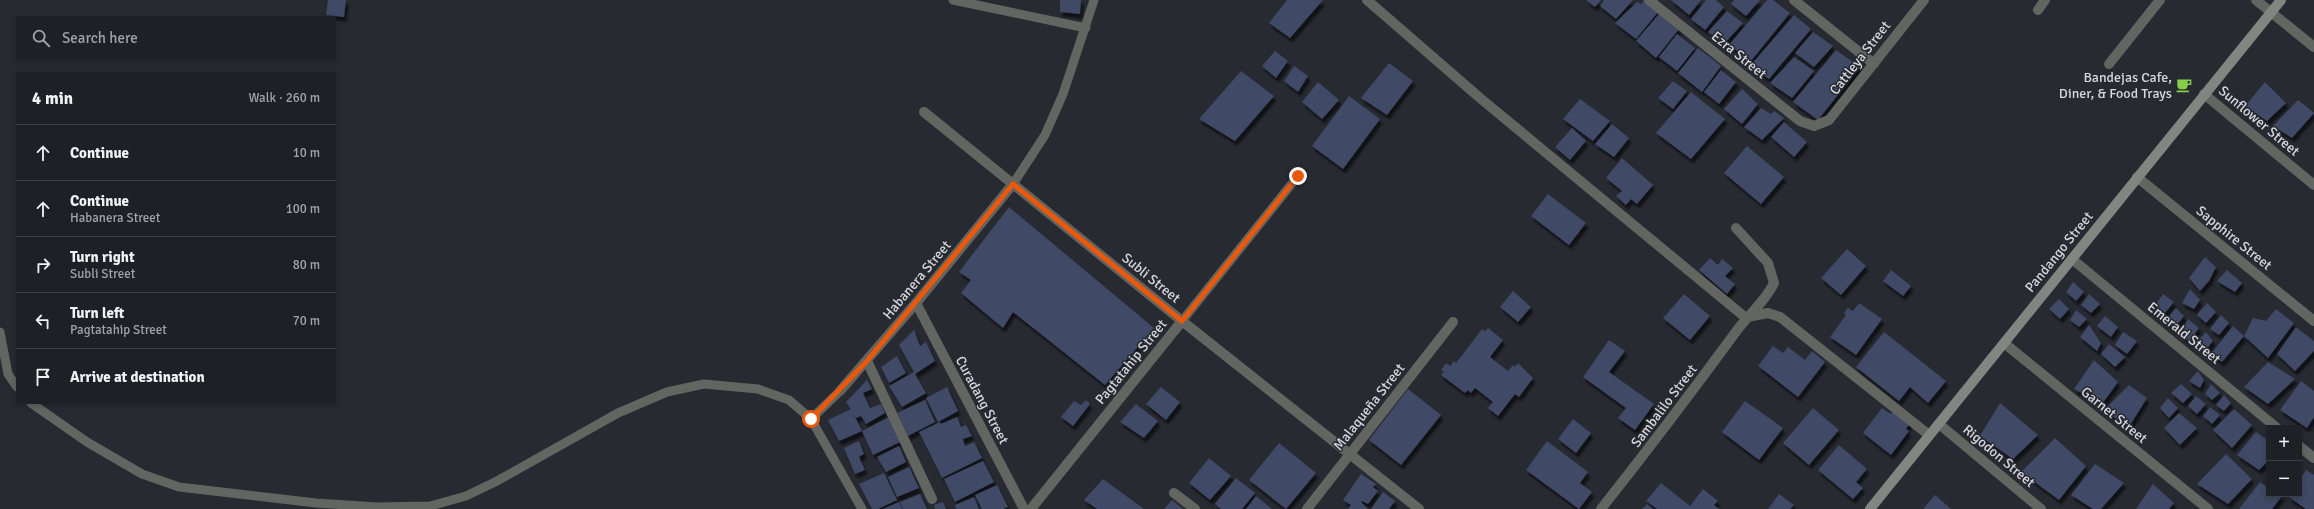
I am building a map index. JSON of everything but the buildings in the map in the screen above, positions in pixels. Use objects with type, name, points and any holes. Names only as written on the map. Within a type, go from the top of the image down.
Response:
[{"type":"street","points":[[1367,0],[1480,98],[1746,318],[1768,313],[1780,317],[1929,435]]},
{"type":"street","name":"Ezra Street","points":[[1649,0],[1800,121],[1814,126]]},
{"type":"street","points":[[1794,0],[1874,64]]},
{"type":"street","name":"Cattleya Street","points":[[1814,126],[1829,120],[1924,0]]},
{"type":"street","points":[[2038,10],[2045,0]]},
{"type":"street","points":[[2109,64],[2160,0]]},
{"type":"street","points":[[2256,0],[2314,47]]},
{"type":"street","name":"Pandango Street","points":[[1870,509],[2280,0]]},
{"type":"street","name":"Sunflower Street","points":[[2204,94],[2314,185]]},
{"type":"street","name":"Subli Street","points":[[924,112],[1182,321],[1419,509]]},
{"type":"street","name":"Sapphire Street","points":[[2136,177],[2314,321]]},
{"type":"street","name":"Habanera Street","points":[[840,392],[916,303],[1013,184]]},
{"type":"street","name":"Sambalilo Street","points":[[1601,509],[1673,419],[1746,318],[1769,292],[1774,283],[1768,263],[1736,228]]},
{"type":"street","name":"Emerald Street","points":[[2072,259],[2274,425]]},
{"type":"street","name":"Curadang Street","points":[[916,303],[1024,509]]},
{"type":"street","name":"Pagtatahip Street","points":[[1031,509],[1182,321]]},
{"type":"street","name":"Malaqueña Street","points":[[1307,509],[1453,322]]},
{"type":"street","name":"Garnet Street","points":[[2004,343],[2208,509]]},
{"type":"street","points":[[867,361],[932,499]]},
{"type":"street","name":"Rigodon Street","points":[[1939,424],[2041,509]]},
{"type":"street","points":[[2302,448],[2314,458]]},
{"type":"street","points":[[1174,492],[1195,509]]},
{"type":"lane","points":[[953,0],[1086,28]]},
{"type":"lane","points":[[1013,184],[1045,135],[1063,94],[1094,0]]},
{"type":"lane","name":"Pagtatahip Street","points":[[1182,321],[1298,176]]},
{"type":"lane","points":[[0,332],[8,374],[16,386]]},
{"type":"lane","points":[[32,404],[87,442],[135,470],[179,487],[316,503],[377,507],[430,506],[466,496],[497,481],[618,413],[668,392],[704,384],[758,389],[789,400],[811,419],[862,509]]},
{"type":"lane","points":[[811,419],[840,392]]},
{"type":"place","name":"Bandejas Cafe, Diner, & Food Trays","points":[[2184,85]]},
{"type":"route","points":[[811,419],[840,392],[867,361],[1013,184],[1182,321],[1298,176]]}]
